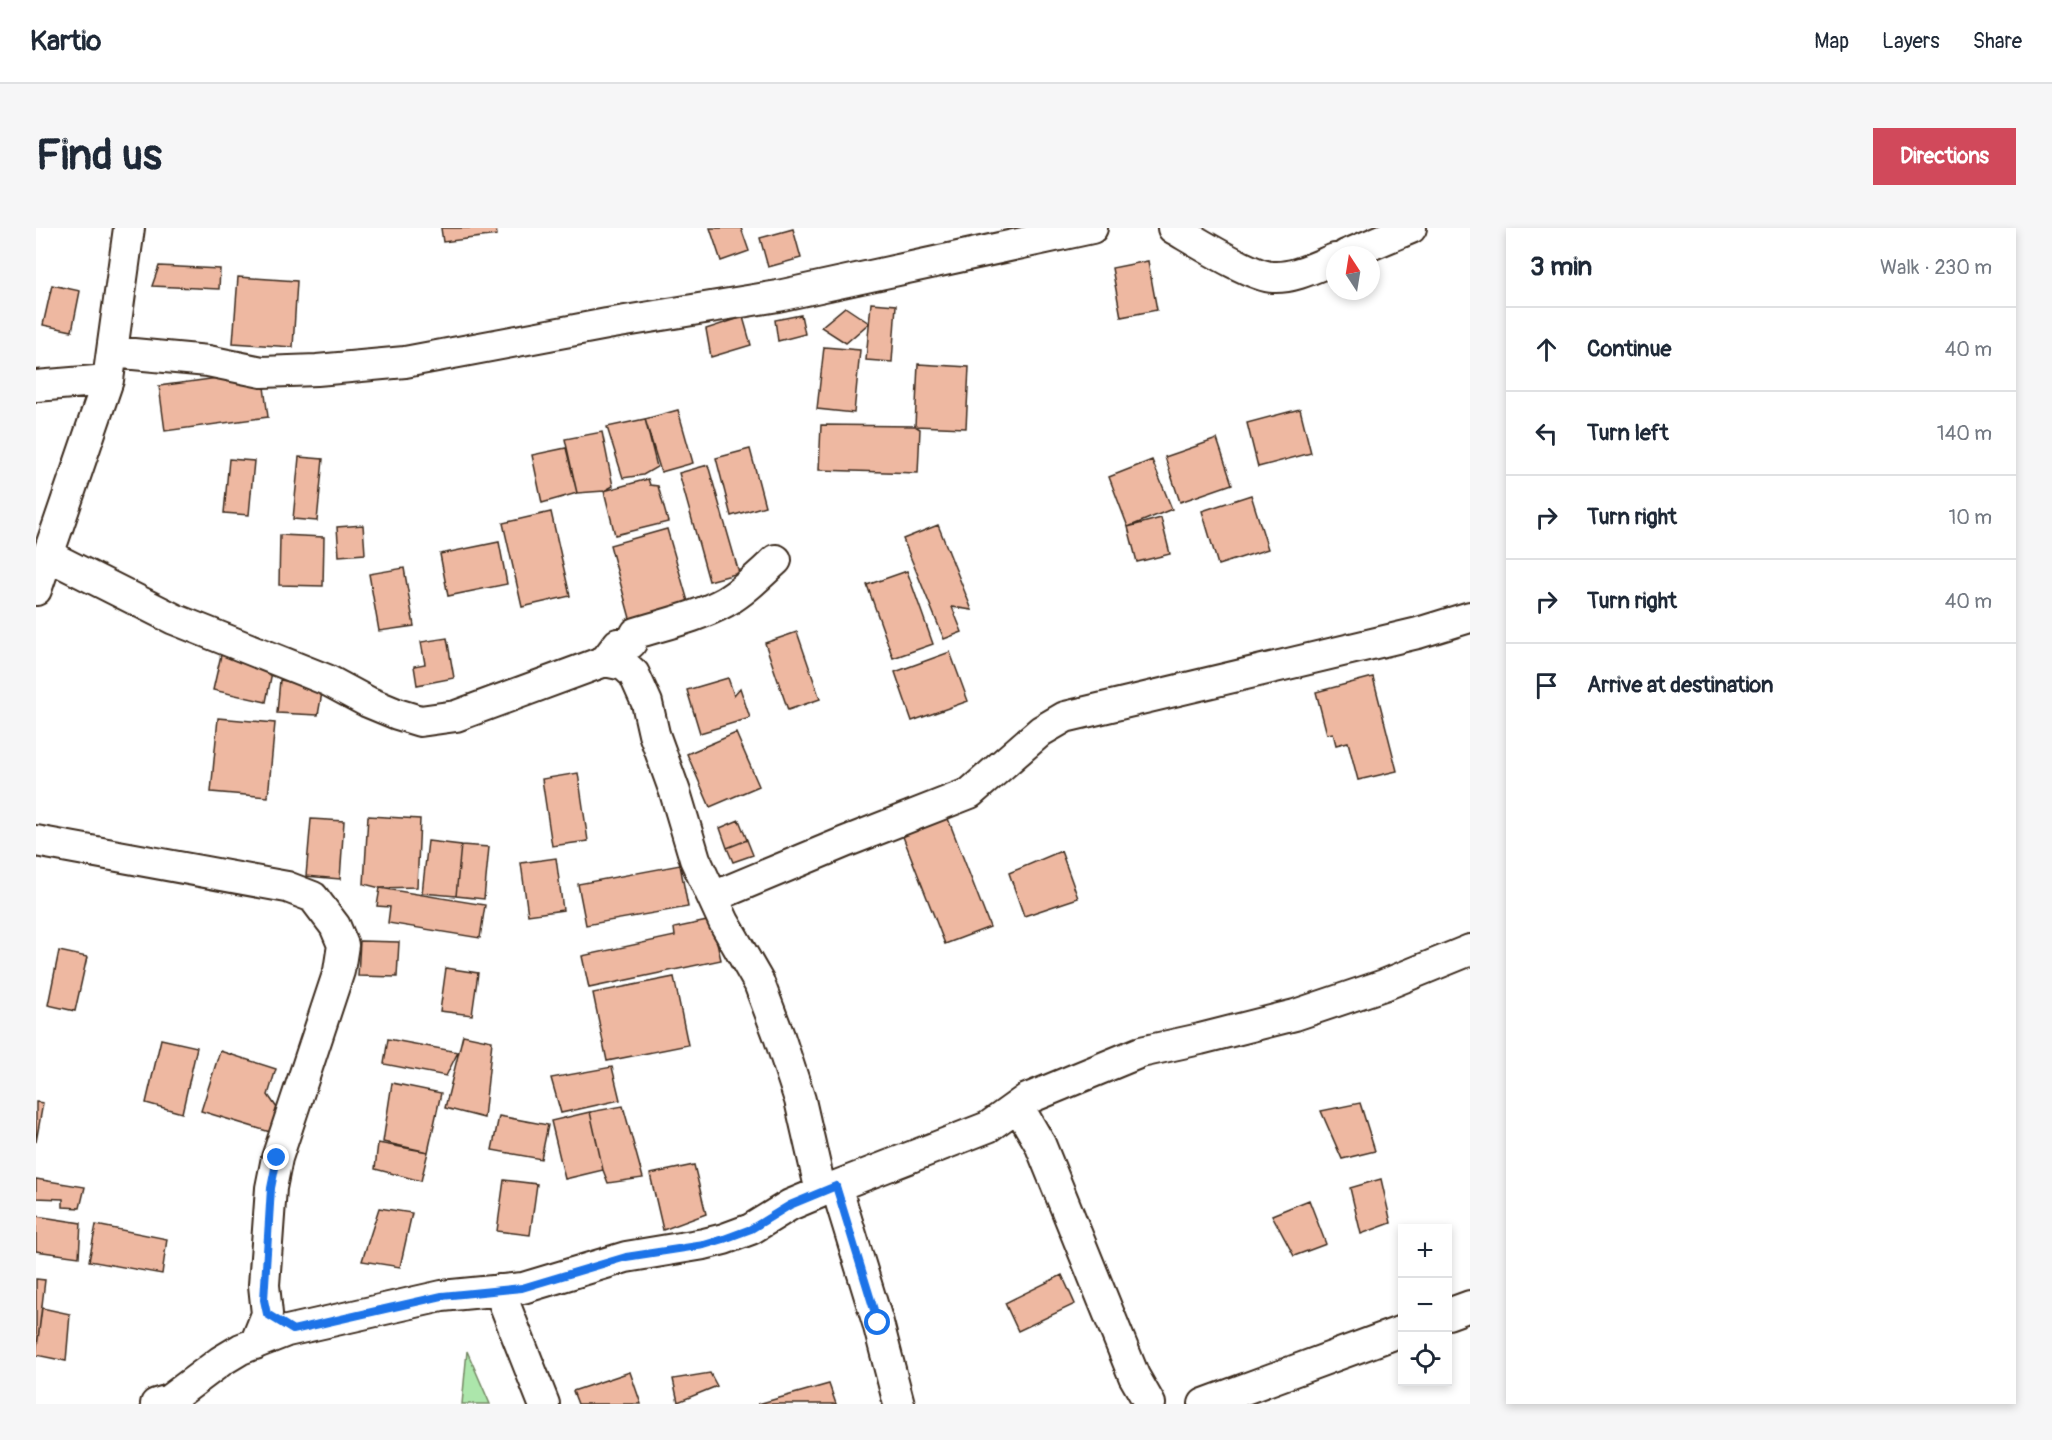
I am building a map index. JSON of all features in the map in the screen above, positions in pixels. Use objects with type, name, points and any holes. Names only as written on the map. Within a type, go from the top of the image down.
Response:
[{"type":"street","points":[[36,590],[110,366],[129,228]]},
{"type":"street","points":[[36,386],[110,366],[208,361],[262,372],[317,370],[405,362],[607,324],[778,296],[1092,228]]},
{"type":"street","points":[[1173,228],[1254,273],[1272,278],[1295,274],[1326,262]]},
{"type":"street","points":[[1368,246],[1411,228]]},
{"type":"street","points":[[47,555],[174,619],[327,680],[368,702],[420,721],[456,716],[605,661],[624,665],[634,674],[647,703],[654,734],[675,792],[695,859],[724,922],[759,983],[779,1036],[829,1189],[878,1323],[899,1404]]},
{"type":"street","points":[[605,661],[618,644],[631,643],[636,633],[724,602],[750,584],[776,560]]},
{"type":"street","points":[[713,897],[970,793],[1041,731],[1065,717],[1418,633],[1470,617]]},
{"type":"street","points":[[36,841],[287,887],[314,897],[335,926],[342,945],[339,971],[277,1158],[271,1188],[264,1285],[267,1314],[255,1344]]},
{"type":"street","points":[[176,1400],[221,1361],[255,1344],[293,1330],[442,1296],[522,1288],[626,1257],[704,1245],[724,1239],[751,1229],[790,1205],[988,1127],[1028,1099],[1141,1052],[1295,1015],[1384,985],[1470,950]]},
{"type":"street","points":[[1018,1106],[1040,1144],[1134,1376],[1150,1404]]},
{"type":"street","points":[[499,1290],[544,1404]]},
{"type":"street","points":[[1452,1313],[1470,1306]]},
{"type":"street","points":[[267,1314],[293,1330]]},
{"type":"street","points":[[1204,1404],[1399,1332]]},
{"type":"street","points":[[1123,1404],[1124,1384],[1134,1376]]},
{"type":"green space","points":[[467,1351],[490,1404],[462,1404]]},
{"type":"building","points":[[441,228],[496,228],[497,235],[443,242]]},
{"type":"building","points":[[710,228],[741,228],[749,251],[721,261]]},
{"type":"building","points":[[793,229],[801,258],[768,267],[760,238]]},
{"type":"building","points":[[1148,261],[1157,310],[1121,317],[1112,268]]},
{"type":"building","points":[[159,266],[220,269],[219,289],[152,286]]},
{"type":"building","points":[[238,277],[297,281],[293,347],[233,343]]},
{"type":"building","points":[[52,285],[80,291],[72,331],[43,325]]},
{"type":"building","points":[[871,303],[896,305],[892,362],[866,360]]},
{"type":"building","points":[[845,307],[869,323],[846,343],[821,327]]},
{"type":"building","points":[[801,315],[805,334],[778,341],[775,320]]},
{"type":"building","points":[[743,317],[751,345],[711,357],[706,329]]},
{"type":"building","points":[[824,347],[860,350],[854,413],[817,409]]},
{"type":"building","points":[[918,364],[969,367],[966,428],[915,426]]},
{"type":"building","points":[[262,372],[268,417],[165,431],[159,386]]},
{"type":"building","points":[[1300,409],[1311,453],[1258,467],[1247,423]]},
{"type":"building","points":[[678,410],[693,463],[661,472],[645,419]]},
{"type":"building","points":[[645,419],[657,467],[643,475],[623,478],[607,427]]},
{"type":"building","points":[[821,425],[915,426],[920,429],[918,473],[819,470]]},
{"type":"building","points":[[602,432],[613,486],[604,491],[577,493],[565,439]]},
{"type":"building","points":[[1217,439],[1232,484],[1180,502],[1165,457]]},
{"type":"building","points":[[566,448],[577,493],[542,503],[532,455]]},
{"type":"building","points":[[750,449],[765,506],[731,516],[716,458]]},
{"type":"building","points":[[299,457],[323,459],[317,521],[293,519]]},
{"type":"building","points":[[229,459],[254,461],[249,515],[224,513]]},
{"type":"building","points":[[1152,460],[1172,509],[1128,527],[1109,477]]},
{"type":"building","points":[[708,465],[739,573],[709,581],[679,473]]},
{"type":"building","points":[[648,479],[650,485],[658,486],[668,522],[615,535],[604,491]]},
{"type":"building","points":[[1251,495],[1268,549],[1218,565],[1202,511]]},
{"type":"building","points":[[551,512],[570,596],[522,607],[503,523]]},
{"type":"building","points":[[1161,518],[1170,554],[1137,562],[1128,527]]},
{"type":"building","points":[[363,525],[365,554],[339,556],[337,527]]},
{"type":"building","points":[[938,525],[972,610],[952,607],[962,632],[944,639],[903,539]]},
{"type":"building","points":[[667,529],[689,605],[631,622],[610,545]]},
{"type":"building","points":[[280,535],[324,537],[323,586],[279,585]]},
{"type":"building","points":[[499,542],[507,584],[448,596],[440,554]]},
{"type":"building","points":[[404,568],[414,626],[379,631],[369,574]]},
{"type":"building","points":[[907,571],[933,644],[893,658],[867,585]]},
{"type":"building","points":[[797,632],[820,699],[788,710],[765,643]]},
{"type":"building","points":[[447,638],[454,678],[417,685],[414,666],[425,664],[421,642]]},
{"type":"building","points":[[950,652],[968,701],[912,721],[895,672]]},
{"type":"building","points":[[221,655],[273,667],[266,702],[213,690]]},
{"type":"building","points":[[1373,677],[1397,771],[1358,780],[1348,742],[1336,745],[1333,733],[1327,734],[1316,692]]},
{"type":"building","points":[[728,678],[734,695],[740,688],[750,718],[700,733],[687,690]]},
{"type":"building","points":[[280,680],[323,687],[318,715],[277,713]]},
{"type":"building","points":[[218,718],[275,723],[268,797],[211,792]]},
{"type":"building","points":[[736,733],[759,786],[710,807],[687,754]]},
{"type":"building","points":[[578,773],[588,841],[552,846],[542,779]]},
{"type":"building","points":[[368,816],[420,819],[417,887],[380,888],[364,884]]},
{"type":"building","points":[[947,816],[990,927],[945,944],[902,834]]},
{"type":"building","points":[[311,819],[344,821],[340,879],[306,876]]},
{"type":"building","points":[[739,820],[747,840],[727,848],[720,828]]},
{"type":"building","points":[[747,840],[753,855],[733,862],[727,848]]},
{"type":"building","points":[[428,841],[461,845],[456,896],[422,893]]},
{"type":"building","points":[[461,845],[489,847],[484,899],[456,896]]},
{"type":"building","points":[[1061,851],[1078,898],[1024,916],[1009,873]]},
{"type":"building","points":[[556,858],[563,910],[528,915],[521,863]]},
{"type":"building","points":[[680,865],[688,907],[586,925],[578,884]]},
{"type":"building","points":[[380,888],[485,905],[480,938],[388,923],[390,907],[377,906]]},
{"type":"building","points":[[712,920],[721,960],[589,988],[582,956],[675,936],[674,928]]},
{"type":"building","points":[[360,941],[399,942],[397,977],[358,976]]},
{"type":"building","points":[[59,951],[87,957],[75,1011],[48,1005]]},
{"type":"building","points":[[446,968],[478,973],[472,1015],[440,1011]]},
{"type":"building","points":[[674,977],[688,1045],[607,1061],[593,993]]},
{"type":"building","points":[[463,1035],[492,1041],[484,1118],[445,1108]]},
{"type":"building","points":[[161,1039],[197,1047],[182,1113],[146,1103]]},
{"type":"building","points":[[388,1039],[458,1052],[446,1076],[384,1064]]},
{"type":"building","points":[[220,1051],[276,1069],[268,1095],[277,1108],[270,1132],[201,1111]]},
{"type":"building","points":[[612,1067],[620,1100],[561,1113],[551,1078]]},
{"type":"building","points":[[392,1083],[441,1093],[428,1152],[383,1142]]},
{"type":"building","points":[[36,1102],[43,1103],[36,1142]]},
{"type":"building","points":[[1360,1103],[1375,1151],[1342,1159],[1321,1111]]},
{"type":"building","points":[[623,1106],[643,1178],[608,1183],[590,1112]]},
{"type":"building","points":[[590,1112],[603,1170],[565,1179],[551,1121]]},
{"type":"building","points":[[499,1116],[548,1125],[541,1159],[492,1150]]},
{"type":"building","points":[[378,1143],[428,1152],[421,1181],[375,1169]]},
{"type":"building","points":[[694,1165],[706,1214],[663,1230],[650,1174]]},
{"type":"building","points":[[36,1179],[85,1187],[80,1208],[63,1207],[63,1199],[36,1198]]},
{"type":"building","points":[[1381,1179],[1391,1223],[1361,1234],[1350,1188]]},
{"type":"building","points":[[504,1180],[537,1184],[530,1235],[497,1231]]},
{"type":"building","points":[[1309,1200],[1326,1244],[1294,1256],[1272,1215]]},
{"type":"building","points":[[379,1208],[412,1213],[400,1267],[362,1261]]},
{"type":"building","points":[[36,1216],[81,1223],[79,1257],[36,1251]]},
{"type":"building","points":[[96,1225],[167,1239],[162,1274],[89,1261]]},
{"type":"building","points":[[1062,1275],[1075,1304],[1018,1331],[1005,1303]]},
{"type":"building","points":[[36,1279],[45,1280],[36,1356]]},
{"type":"building","points":[[42,1308],[70,1314],[66,1361],[36,1355]]},
{"type":"building","points":[[630,1372],[641,1404],[578,1404],[573,1391]]},
{"type":"building","points":[[710,1373],[717,1386],[678,1402],[673,1379]]},
{"type":"building","points":[[829,1384],[836,1404],[758,1404]]},
{"type":"route","points":[[277,1158],[271,1188],[264,1300],[267,1314],[293,1330],[442,1296],[522,1288],[626,1257],[704,1245],[751,1229],[790,1205],[836,1186],[878,1323]]}]
